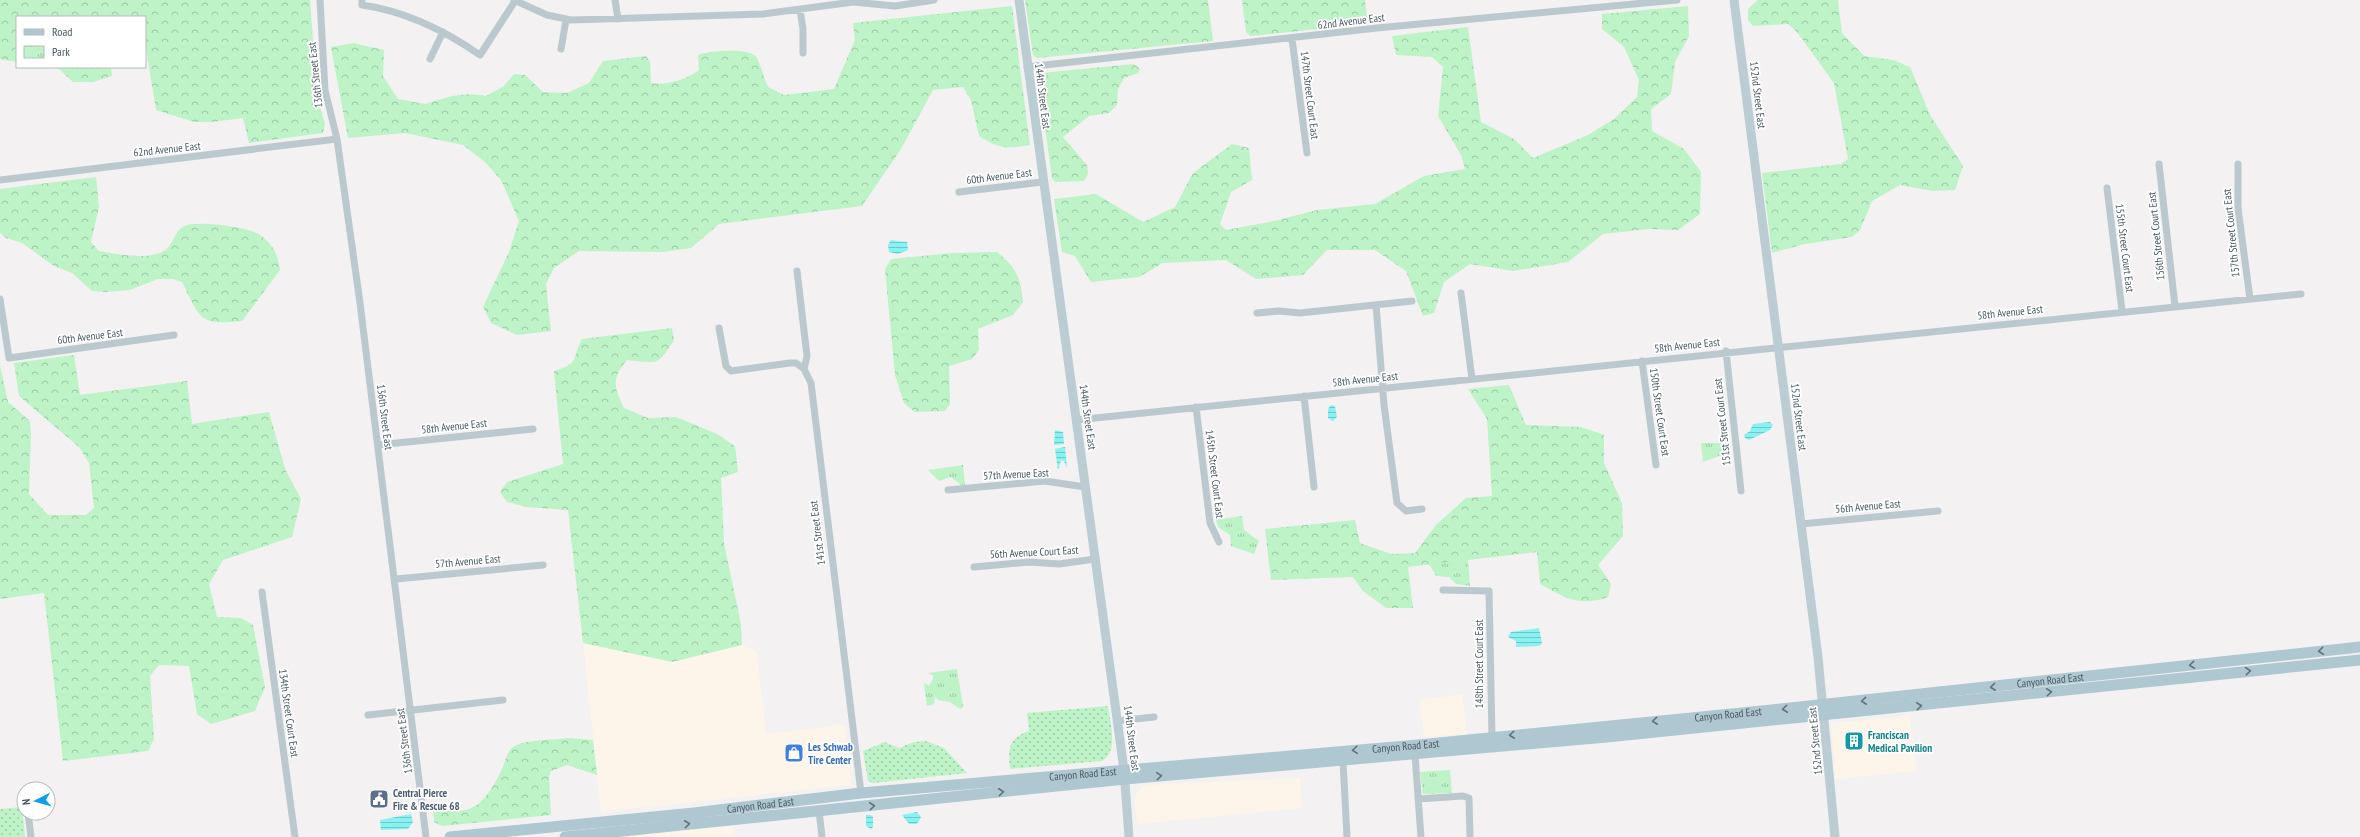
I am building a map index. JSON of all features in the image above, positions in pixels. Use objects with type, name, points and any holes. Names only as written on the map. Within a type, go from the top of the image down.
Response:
[{"type":"main road","name":"Canyon Road East","points":[[450,837],[694,813],[861,793],[1343,761],[1507,747],[2360,647]]},
{"type":"main road","name":"Canyon Road East","points":[[565,837],[646,833],[1124,775],[1492,737],[1824,710],[2360,660]]},
{"type":"main road","points":[[1507,747],[1546,736],[1547,732]]},
{"type":"main road","points":[[819,811],[860,799],[861,793]]},
{"type":"main road","points":[[646,833],[650,822],[694,813]]},
{"type":"street","name":"136th Street East","points":[[320,0],[325,90],[337,139],[396,579],[426,837]]},
{"type":"street","points":[[362,2],[396,11],[443,32],[480,55],[515,0],[547,15],[566,20],[763,14],[853,2],[895,6],[934,0]]},
{"type":"street","points":[[615,0],[618,19]]},
{"type":"street","name":"144th Street East","points":[[1019,0],[1042,182],[1118,721],[1124,775],[1128,837]]},
{"type":"street","name":"62nd Avenue East","points":[[1027,67],[1292,39],[1377,28],[1678,0]]},
{"type":"street","name":"152nd Street East","points":[[1734,0],[1824,710],[1834,837]]},
{"type":"street","points":[[800,10],[804,29],[802,53]]},
{"type":"street","points":[[561,49],[566,20]]},
{"type":"street","points":[[430,59],[443,32]]},
{"type":"street","name":"147th Street Court East","points":[[1292,39],[1306,153]]},
{"type":"street","name":"62nd Avenue East","points":[[0,180],[337,139]]},
{"type":"street","name":"156th Street Court East","points":[[2159,164],[2174,306]]},
{"type":"street","name":"157th Street Court East","points":[[2238,164],[2238,208],[2250,299]]},
{"type":"street","name":"60th Avenue East","points":[[959,192],[1042,182]]},
{"type":"street","name":"155th Street Court East","points":[[2107,188],[2122,311]]},
{"type":"street","name":"141st Street East","points":[[797,271],[807,356],[804,369],[811,383],[861,793]]},
{"type":"street","points":[[1461,293],[1472,379]]},
{"type":"street","name":"58th Avenue East","points":[[1076,420],[1726,351],[2301,294]]},
{"type":"street","name":"60th Avenue East","points":[[0,299],[9,358],[174,335]]},
{"type":"street","points":[[1257,313],[1280,311],[1306,313],[1412,302]]},
{"type":"street","points":[[1376,305],[1384,388],[1384,405],[1397,504],[1406,511],[1422,509]]},
{"type":"street","points":[[719,328],[726,366],[731,371],[790,363],[796,363],[804,369]]},
{"type":"street","name":"151st Street Court East","points":[[1726,351],[1741,491]]},
{"type":"street","name":"150th Street Court East","points":[[1642,361],[1656,465]]},
{"type":"street","points":[[1304,396],[1314,487]]},
{"type":"street","name":"145th Street Court East","points":[[1196,407],[1210,523],[1219,542]]},
{"type":"street","name":"58th Avenue East","points":[[378,445],[533,429]]},
{"type":"street","name":"57th Avenue East","points":[[948,490],[1044,481],[1085,487]]},
{"type":"street","name":"56th Avenue East","points":[[1801,524],[1938,511]]},
{"type":"street","name":"56th Avenue Court East","points":[[974,567],[1029,562],[1059,564],[1095,559]]},
{"type":"street","name":"57th Avenue East","points":[[396,579],[543,565]]},
{"type":"street","name":"148th Street Court East","points":[[1443,590],[1489,591],[1492,737]]},
{"type":"street","name":"134th Street Court East","points":[[262,592],[295,837]]},
{"type":"street","points":[[368,715],[503,700]]},
{"type":"street","points":[[1118,721],[1154,717]]},
{"type":"street","points":[[1415,755],[1421,837]]},
{"type":"street","points":[[1343,761],[1347,837]]},
{"type":"street","points":[[1418,799],[1463,796],[1468,798],[1472,834],[1470,837]]},
{"type":"street","points":[[819,811],[822,837]]},
{"type":"street","points":[[29,821],[31,837]]},
{"type":"shaded area","points":[[583,643],[672,662],[742,645],[757,652],[766,734],[845,725],[851,785],[601,812]]},
{"type":"shaded area","points":[[1462,694],[1467,734],[1424,737],[1420,700]]},
{"type":"shaded area","points":[[1910,716],[1916,771],[1836,779],[1831,723]]},
{"type":"shaded area","points":[[1300,778],[1302,808],[1137,824],[1134,797],[1144,785]]},
{"type":"shaded area","points":[[733,826],[734,837],[618,837]]},
{"type":"green space","points":[[0,0],[310,0],[317,97],[325,124],[323,133],[249,143],[243,118],[212,122],[194,122],[156,110],[146,48],[146,16],[16,16],[16,62],[0,59]]},
{"type":"green space","points":[[1025,0],[1208,0],[1213,41],[1037,58],[1033,55]]},
{"type":"green space","points":[[1242,0],[1365,0],[1368,24],[1250,36],[1246,32]]},
{"type":"green space","points":[[1758,0],[1838,0],[1842,33],[1864,56],[1893,60],[1910,67],[1930,115],[1963,166],[1955,190],[1933,191],[1900,185],[1872,201],[1860,230],[1852,237],[1805,244],[1772,253],[1762,173],[1841,164],[1848,159],[1834,83],[1797,32],[1788,24],[1753,26],[1748,20],[1748,9]]},
{"type":"green space","points":[[1012,6],[1030,145],[1003,147],[979,136],[971,100],[963,87],[933,90],[901,149],[862,206],[719,224],[691,248],[663,252],[579,251],[554,268],[546,284],[551,331],[517,335],[491,323],[483,307],[509,252],[519,221],[501,180],[485,162],[463,145],[405,133],[348,138],[331,47],[353,43],[384,50],[383,76],[398,99],[425,104],[452,96],[470,94],[486,96],[504,86],[514,74],[525,75],[543,92],[567,93],[589,83],[603,61],[646,56],[650,62],[651,83],[670,83],[683,79],[699,70],[698,55],[711,52],[729,51],[747,52],[757,58],[768,87],[784,95],[834,89],[855,40],[853,23]]},
{"type":"green space","points":[[1688,6],[1689,36],[1675,62],[1671,94],[1651,109],[1652,131],[1684,149],[1701,172],[1700,214],[1678,230],[1649,229],[1603,234],[1568,262],[1513,271],[1470,264],[1444,282],[1434,313],[1423,316],[1406,271],[1375,250],[1327,250],[1303,275],[1256,279],[1226,260],[1163,263],[1139,277],[1091,282],[1075,256],[1062,252],[1054,199],[1096,194],[1143,222],[1175,207],[1193,173],[1232,144],[1249,148],[1252,180],[1231,192],[1220,224],[1226,230],[1274,221],[1317,210],[1375,204],[1424,176],[1465,169],[1461,155],[1438,116],[1443,67],[1432,57],[1396,55],[1392,36],[1468,27],[1481,122],[1514,139],[1533,158],[1588,135],[1614,119],[1637,97],[1639,80],[1624,47],[1602,29],[1602,14]]},
{"type":"green space","points":[[1134,64],[1140,69],[1138,73],[1124,78],[1118,89],[1117,105],[1109,113],[1089,116],[1063,137],[1087,165],[1088,174],[1084,181],[1055,182],[1052,178],[1038,77],[1041,73]]},
{"type":"green space","points":[[58,68],[111,68],[112,76],[93,82],[73,82]]},
{"type":"green space","points":[[96,177],[99,207],[91,242],[99,251],[131,256],[148,256],[166,250],[178,231],[185,226],[191,224],[223,225],[245,229],[265,238],[274,250],[278,259],[280,270],[242,321],[217,322],[203,317],[193,304],[182,282],[173,279],[158,279],[130,290],[106,292],[92,291],[72,273],[54,266],[22,243],[6,238],[0,233],[0,189]]},
{"type":"green space","points":[[997,252],[1013,268],[1021,286],[1023,302],[1013,315],[978,329],[979,350],[972,359],[949,366],[950,404],[945,411],[915,412],[904,403],[895,375],[885,269],[891,259],[953,253]]},
{"type":"green space","points":[[672,328],[674,340],[664,355],[660,359],[651,362],[627,360],[616,378],[616,389],[624,408],[648,418],[676,417],[717,434],[735,446],[738,472],[721,478],[724,543],[741,624],[742,645],[672,662],[583,643],[568,510],[526,507],[507,502],[500,492],[507,482],[563,464],[554,371],[572,363],[582,339]]},
{"type":"green space","points":[[74,355],[80,395],[187,381],[192,424],[269,412],[285,469],[301,499],[292,537],[223,560],[209,584],[217,617],[241,618],[253,625],[265,687],[255,711],[211,724],[197,714],[189,666],[159,665],[150,676],[154,739],[148,751],[63,761],[44,593],[0,599],[0,365],[8,402],[30,421],[29,494],[48,515],[86,515],[94,508],[89,463],[79,447],[19,396],[14,363]]},
{"type":"green space","points":[[1509,385],[1526,425],[1581,427],[1604,435],[1604,463],[1622,503],[1623,536],[1598,565],[1611,584],[1608,597],[1589,601],[1573,600],[1540,584],[1537,552],[1408,567],[1413,608],[1386,608],[1363,591],[1353,577],[1271,580],[1265,529],[1355,520],[1360,543],[1391,554],[1415,553],[1436,525],[1466,498],[1492,496],[1487,419],[1468,389]]},
{"type":"green space","points":[[1701,443],[1729,443],[1730,452],[1703,462]]},
{"type":"green space","points":[[963,465],[965,485],[961,485],[951,477],[939,481],[928,470]]},
{"type":"green space","points":[[1242,516],[1244,530],[1259,541],[1254,554],[1231,546],[1230,535],[1218,527],[1216,520]]},
{"type":"green space","points":[[1468,560],[1470,586],[1456,584],[1449,577],[1436,576],[1429,564]]},
{"type":"green space","points":[[957,669],[963,707],[960,709],[950,702],[938,700],[935,696],[934,704],[927,706],[924,683],[929,686],[933,679],[933,675],[928,673]]},
{"type":"green space","points":[[1108,706],[1112,744],[1107,757],[1102,761],[1010,769],[1009,756],[1013,741],[1017,737],[1029,731],[1027,713]]},
{"type":"green space","points":[[569,738],[593,740],[597,775],[567,765],[551,771],[549,777],[551,815],[442,826],[434,822],[433,808],[447,811],[459,811],[469,809],[477,805],[497,780],[507,754],[512,748],[531,741]]},
{"type":"green space","points":[[926,741],[944,748],[967,773],[873,783],[868,781],[863,751],[885,742],[899,748],[914,742]]},
{"type":"green space","points":[[1450,770],[1452,793],[1423,794],[1420,772]]},
{"type":"green space","points":[[16,808],[16,821],[23,821],[25,837],[0,837],[0,809]]},
{"type":"water","points":[[891,240],[907,242],[908,250],[898,254],[889,252],[888,245]]},
{"type":"water","points":[[1331,405],[1335,406],[1337,417],[1333,421],[1328,418],[1328,409]]},
{"type":"water","points":[[1770,422],[1773,425],[1770,430],[1749,440],[1745,438],[1744,435],[1750,431],[1753,424]]},
{"type":"water","points":[[1055,430],[1063,432],[1064,444],[1054,445]]},
{"type":"water","points":[[1065,447],[1067,468],[1064,461],[1061,460],[1058,470],[1055,449]]},
{"type":"water","points":[[1539,628],[1542,643],[1539,646],[1516,647],[1516,641],[1508,637],[1511,632]]},
{"type":"water","points":[[917,812],[921,817],[917,824],[909,824],[902,815]]},
{"type":"water","points":[[411,814],[413,822],[408,829],[381,830],[380,820]]},
{"type":"water","points":[[866,815],[871,815],[873,817],[873,827],[871,829],[866,826]]},
{"type":"place","name":"Franciscan Medical Pavilion","points":[[1854,741]]},
{"type":"place","name":"Les Schwab Tire Center","points":[[794,753]]},
{"type":"place","name":"Central Pierce Fire & Rescue 68","points":[[379,799]]}]
